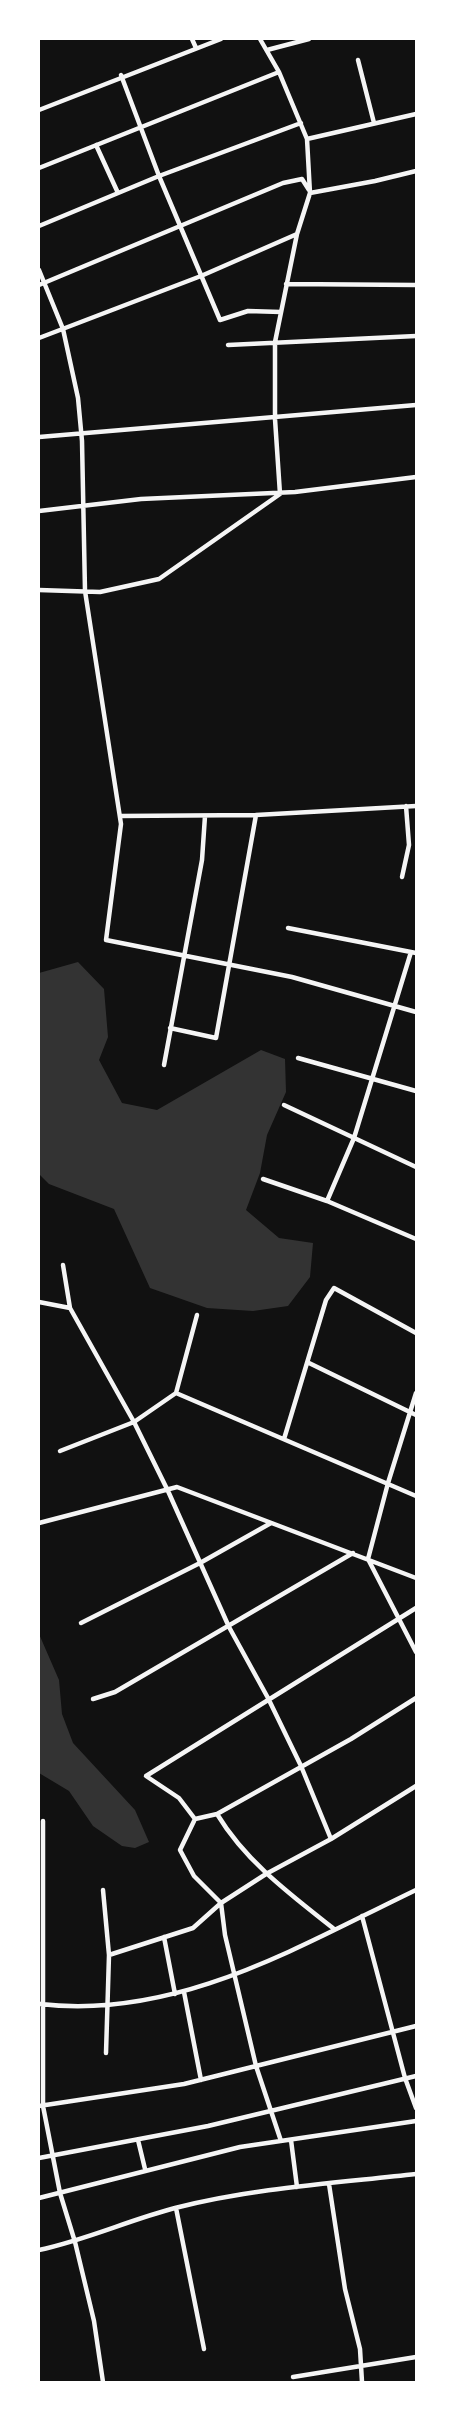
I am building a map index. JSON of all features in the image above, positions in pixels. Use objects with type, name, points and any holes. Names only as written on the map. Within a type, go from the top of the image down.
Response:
[{"type":"street","points":[[192,39],[196,48]]},
{"type":"street","points":[[39,110],[121,75],[220,39]]},
{"type":"street","points":[[260,39],[279,72],[307,139],[310,193],[297,234],[275,342],[275,419],[280,494]]},
{"type":"street","points":[[267,50],[309,39]]},
{"type":"street","points":[[358,60],[374,123]]},
{"type":"street","points":[[39,168],[279,72]]},
{"type":"street","points":[[121,75],[159,176],[220,320],[248,311],[281,312]]},
{"type":"street","points":[[307,139],[416,114]]},
{"type":"street","points":[[39,226],[159,176],[301,123]]},
{"type":"street","points":[[96,145],[118,193]]},
{"type":"street","points":[[310,193],[416,171]]},
{"type":"street","points":[[42,284],[283,183],[302,179],[310,193]]},
{"type":"street","points":[[39,338],[201,276],[297,234]]},
{"type":"street","points":[[39,270],[42,284],[63,329],[78,398],[84,506],[85,591],[121,824],[106,940],[292,977],[416,1012]]},
{"type":"street","points":[[286,284],[416,285]]},
{"type":"street","points":[[228,345],[416,336]]},
{"type":"street","points":[[39,437],[275,419],[416,405]]},
{"type":"street","points":[[39,511],[141,499],[280,494],[416,477]]},
{"type":"street","points":[[39,590],[100,592],[159,579],[280,494]]},
{"type":"street","points":[[402,877],[409,845],[406,806]]},
{"type":"street","points":[[120,816],[256,815],[416,806]]},
{"type":"street","points":[[170,1028],[216,1038],[256,815]]},
{"type":"street","points":[[164,1065],[186,957],[202,860],[204,816]]},
{"type":"street","points":[[409,845],[416,846]]},
{"type":"street","points":[[288,928],[413,953],[394,1005],[354,1138],[327,1201]]},
{"type":"street","points":[[298,1058],[416,1091]]},
{"type":"street","points":[[284,1105],[416,1167]]},
{"type":"street","points":[[262,1179],[327,1201],[416,1239]]},
{"type":"street","points":[[63,1265],[70,1308],[134,1422],[168,1491],[229,1627],[268,1698],[301,1766],[331,1839]]},
{"type":"street","points":[[284,1439],[309,1363],[326,1300],[334,1288],[416,1332]]},
{"type":"street","points":[[39,1302],[70,1308]]},
{"type":"street","points":[[60,1451],[134,1422],[176,1393],[197,1315]]},
{"type":"street","points":[[309,1363],[413,1413]]},
{"type":"street","points":[[176,1393],[416,1496]]},
{"type":"street","points":[[416,1393],[413,1413],[388,1483],[368,1558],[416,1652]]},
{"type":"street","points":[[39,1523],[177,1487],[416,1578]]},
{"type":"street","points":[[81,1623],[200,1563],[271,1523]]},
{"type":"street","points":[[93,1699],[115,1692],[353,1553]]},
{"type":"street","points":[[195,1819],[179,1798],[146,1776],[416,1608]]},
{"type":"street","points":[[195,1819],[216,1814],[351,1739],[416,1698]]},
{"type":"street","points":[[110,1955],[193,1928],[221,1903],[266,1874],[331,1839],[416,1786]]},
{"type":"street","points":[[216,1814],[228,1832],[266,1874],[334,1929]]},
{"type":"street","points":[[195,1819],[180,1850],[194,1876],[221,1903],[256,2066],[281,2141]]},
{"type":"street","points":[[43,1821],[41,2106],[60,2193],[75,2242],[94,2321],[103,2382]]},
{"type":"street","points":[[104,1890],[110,1955],[106,2053]]},
{"type":"street","points":[[40,2004],[74,2008],[184,1992],[235,1976],[416,1890]]},
{"type":"street","points":[[362,1916],[405,2078],[416,2108]]},
{"type":"street","points":[[164,1937],[175,1994]]},
{"type":"street","points":[[184,1992],[201,2080]]},
{"type":"street","points":[[41,2106],[201,2080],[416,2026]]},
{"type":"street","points":[[39,2158],[138,2140],[272,2111],[416,2076]]},
{"type":"street","points":[[39,2198],[145,2169],[240,2147],[416,2121]]},
{"type":"street","points":[[138,2140],[145,2169]]},
{"type":"street","points":[[291,2140],[297,2187]]},
{"type":"street","points":[[39,2250],[75,2242],[176,2208],[297,2187],[416,2174]]},
{"type":"street","points":[[329,2184],[343,2280],[360,2349],[362,2382]]},
{"type":"street","points":[[176,2208],[204,2349]]},
{"type":"street","points":[[293,2377],[416,2356]]},
{"type":"shaded area","points":[[78,962],[104,989],[108,1037],[99,1060],[122,1103],[157,1110],[261,1050],[285,1059],[286,1092],[267,1135],[260,1173],[246,1210],[279,1238],[313,1243],[310,1277],[288,1306],[253,1311],[207,1308],[150,1288],[114,1209],[49,1184],[39,1174],[39,973]]},
{"type":"shaded area","points":[[39,1634],[59,1680],[62,1714],[73,1743],[135,1810],[149,1842],[135,1848],[122,1846],[93,1826],[69,1791],[39,1773]]}]
